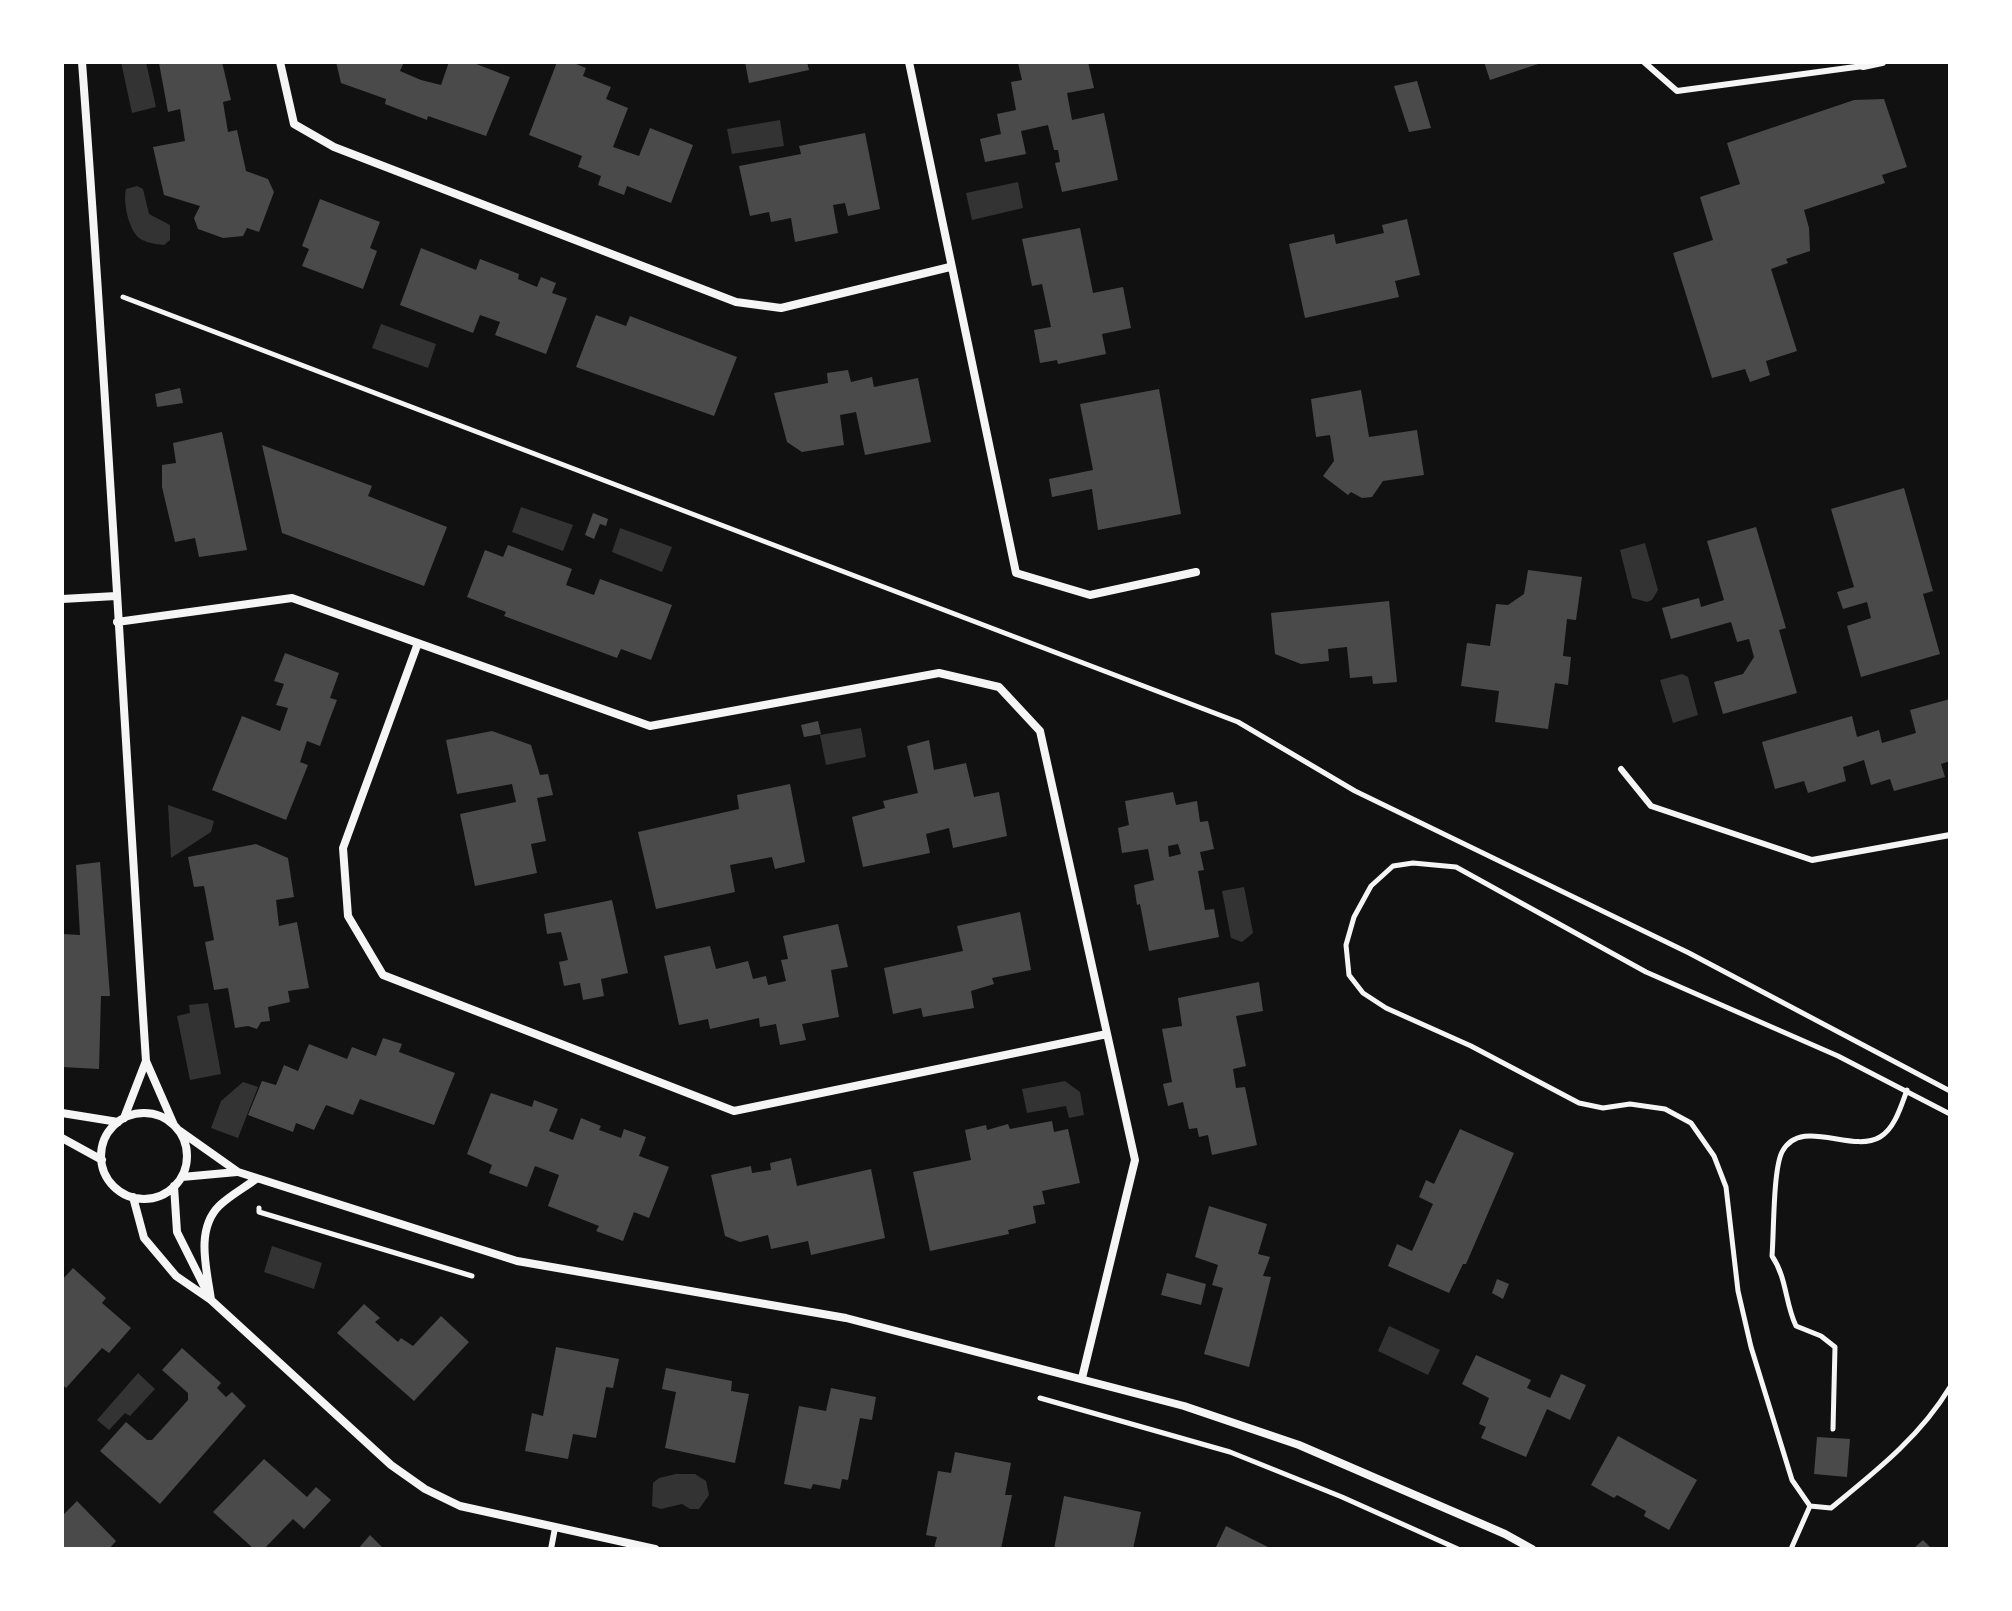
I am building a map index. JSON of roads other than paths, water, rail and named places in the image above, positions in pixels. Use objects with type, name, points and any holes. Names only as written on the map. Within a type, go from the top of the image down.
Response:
[{"type":"street","points":[[82,62],[99,288],[146,1061],[177,1128],[187,1154],[182,1177],[155,1198],[133,1197],[111,1184],[102,1160],[108,1133],[121,1120],[136,1113],[150,1113],[163,1117],[177,1128],[238,1172],[517,1261],[846,1318],[1184,1406],[1299,1445],[1505,1534],[1532,1549]]},
{"type":"street","points":[[280,62],[294,124],[334,147],[736,302],[781,308],[950,267]]},
{"type":"street","points":[[909,62],[1016,573],[1090,595],[1196,572]]},
{"type":"street","points":[[1862,64],[1882,62]]},
{"type":"street","points":[[62,599],[116,596]]},
{"type":"street","points":[[117,622],[292,598],[650,726],[939,673],[999,687],[1040,731],[1135,1160],[1082,1378]]},
{"type":"street","points":[[418,643],[343,848],[348,916],[383,975],[734,1111],[1107,1034]]},
{"type":"street","points":[[121,1120],[146,1061]]},
{"type":"street","points":[[62,1113],[121,1120]]},
{"type":"street","points":[[62,1138],[102,1160]]},
{"type":"street","points":[[182,1177],[238,1172]]},
{"type":"street","points":[[211,1300],[205,1258],[205,1226],[218,1206],[256,1179]]},
{"type":"street","points":[[174,1186],[177,1232],[211,1300]]},
{"type":"street","points":[[133,1197],[144,1238],[176,1276],[211,1300],[391,1465],[425,1489],[460,1506],[655,1549]]},
{"type":"lane","points":[[1644,62],[1677,91],[1862,64]]},
{"type":"lane","points":[[1621,769],[1651,806],[1812,860],[1950,835]]},
{"type":"lane","points":[[551,1549],[555,1528]]}]
